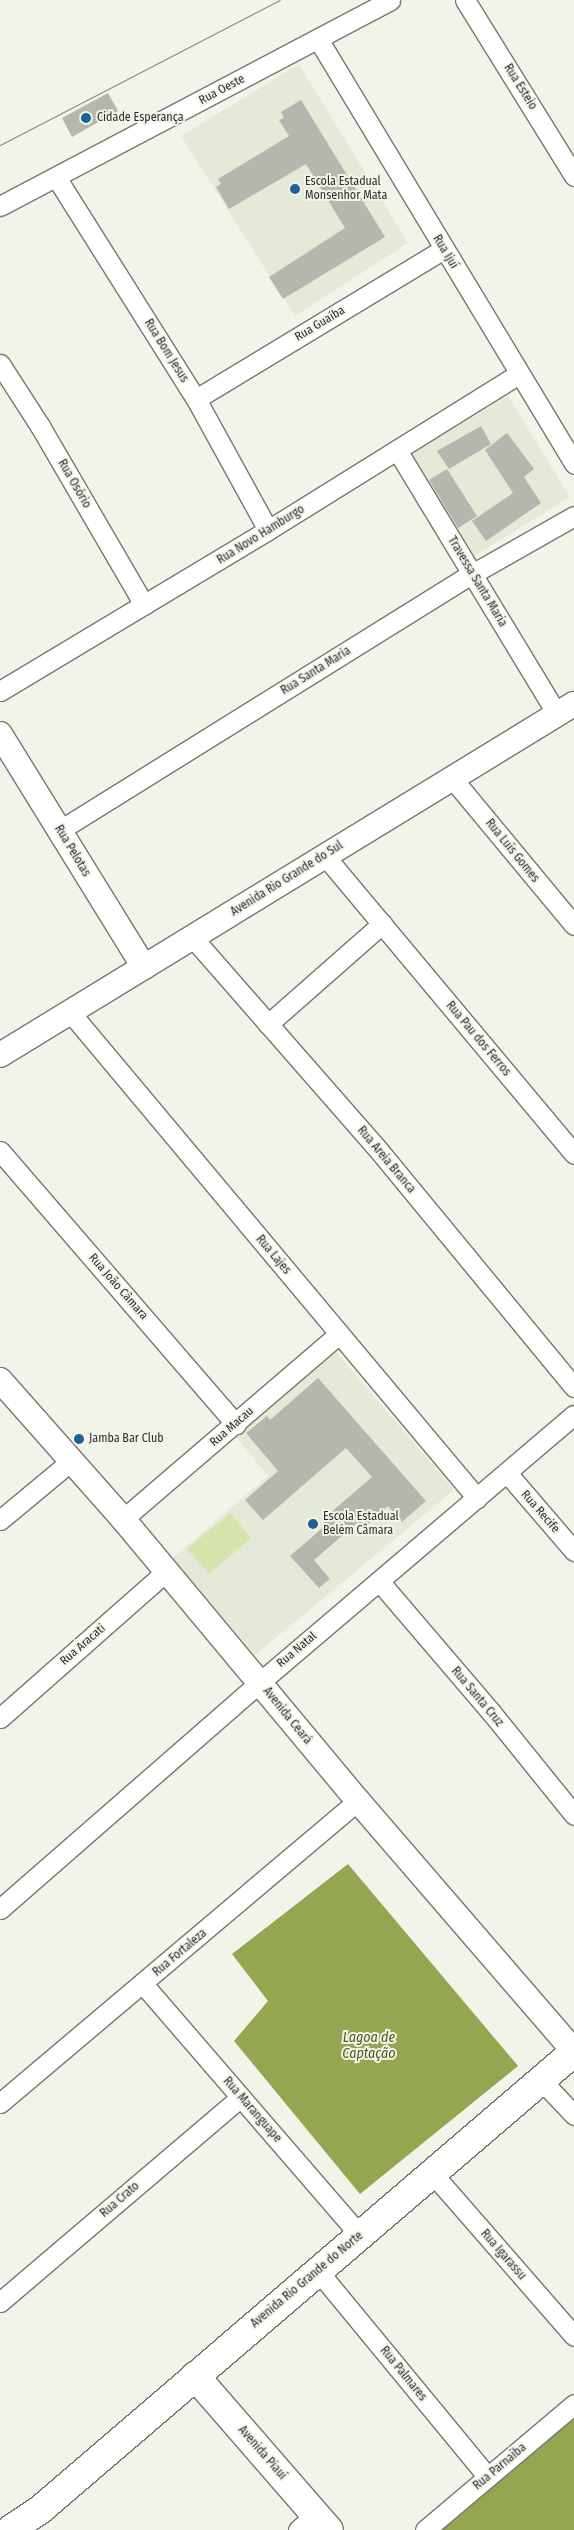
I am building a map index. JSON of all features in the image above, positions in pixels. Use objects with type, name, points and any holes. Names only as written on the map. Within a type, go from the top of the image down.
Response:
[{"type":"main road","name":"Avenida Rio Grande do Norte","points":[[10,2530],[41,2509],[574,2052]]},
{"type":"main road","name":"Avenida Piauí","points":[[195,2376],[314,2525]]},
{"type":"main road","name":"Avenida Rio Grande do Norte","points":[[23,2530],[41,2509]]},
{"type":"street","name":"Rua Oeste","points":[[0,206],[390,0]]},
{"type":"street","name":"Rua Esteio","points":[[465,0],[574,176]]},
{"type":"street","name":"Rua Ijuí","points":[[318,39],[574,464]]},
{"type":"street","name":"Rua Bom Jesus","points":[[56,177],[196,399],[268,530]]},
{"type":"street","name":"Rua Guaíba","points":[[196,399],[444,249]]},
{"type":"street","name":"Rua Osório","points":[[0,364],[40,426],[144,606]]},
{"type":"street","name":"Rua Novo Hamburgo","points":[[0,691],[144,606],[519,374]]},
{"type":"street","name":"Travessa Santa Maria","points":[[397,450],[472,574],[566,709]]},
{"type":"street","name":"Rua Santa Maria","points":[[60,830],[472,574],[574,516]]},
{"type":"street","name":"Avenida Rio Grande do Sul","points":[[0,1055],[193,938],[451,777],[566,709]]},
{"type":"street","name":"Rua Pelotas","points":[[0,734],[144,968]]},
{"type":"street","name":"Rua Luís Gomes","points":[[451,777],[574,925]]},
{"type":"street","name":"Rua Pau dos Ferros","points":[[325,856],[574,1154]]},
{"type":"street","points":[[268,1024],[382,924]]},
{"type":"street","name":"Rua Areia Branca","points":[[193,938],[376,1147],[574,1387]]},
{"type":"street","name":"Rua Lajes","points":[[70,1012],[477,1498]]},
{"type":"street","name":"Rua João Câmara","points":[[0,1151],[236,1424]]},
{"type":"street","name":"Rua Macau","points":[[123,1520],[339,1334]]},
{"type":"street","name":"Avenida Ceará","points":[[0,1380],[167,1571],[358,1802],[574,2052]]},
{"type":"street","name":"Rua Natal","points":[[0,1909],[260,1682],[574,1415]]},
{"type":"street","points":[[0,1520],[71,1461]]},
{"type":"street","name":"Rua Recife","points":[[507,1472],[574,1551]]},
{"type":"street","name":"Rua Aracati","points":[[0,1718],[167,1571]]},
{"type":"street","name":"Rua Santa Cruz","points":[[379,1581],[491,1712],[574,1815]]},
{"type":"street","name":"Rua Fortaleza","points":[[0,2103],[358,1802]]},
{"type":"street","name":"Rua Maranguape","points":[[143,1984],[360,2235]]},
{"type":"street","points":[[541,2080],[574,2115]]},
{"type":"street","name":"Rua Crato","points":[[0,2302],[241,2097]]},
{"type":"street","name":"Rua Igarassu","points":[[432,2174],[574,2336]]},
{"type":"street","name":"Rua Palmares","points":[[318,2271],[488,2477]]},
{"type":"street","name":"Rua Parnaíba","points":[[425,2530],[574,2404]]},
{"type":"shaded area","name":"Escola Estadual Monsenhor Mata","points":[[299,64],[408,243],[295,316],[181,136]]},
{"type":"shaded area","points":[[508,396],[570,497],[471,558],[408,456]]},
{"type":"shaded area","name":"Escola Estadual Belém Câmara","points":[[331,1346],[454,1490],[255,1655],[173,1558],[268,1476],[232,1432]]},
{"type":"shaded area","points":[[230,1513],[251,1538],[209,1574],[187,1549]]},
{"type":"water","name":"Lagoa de Captação","points":[[348,1864],[518,2066],[360,2194],[234,2041],[268,2001],[232,1954]]},
{"type":"water","points":[[574,2416],[574,2530],[439,2530]]},
{"type":"building","points":[[108,93],[118,111],[72,137],[62,118]]},
{"type":"building","points":[[301,100],[385,237],[283,299],[269,277],[345,228],[306,164],[229,209],[216,187],[221,184],[218,179],[289,136],[279,120],[284,118],[281,112]]},
{"type":"building","points":[[481,426],[491,444],[449,469],[437,451]]},
{"type":"building","points":[[507,433],[534,469],[524,477],[541,503],[486,541],[472,521],[513,493],[485,450]]},
{"type":"building","points":[[447,469],[477,516],[458,528],[429,480]]},
{"type":"building","points":[[318,1378],[426,1501],[402,1522],[388,1506],[364,1528],[358,1522],[314,1560],[330,1579],[319,1588],[290,1556],[326,1525],[322,1520],[372,1477],[346,1448],[263,1520],[245,1500],[278,1471],[246,1433],[267,1416],[270,1420]]},
{"type":"tram line","points":[[0,145],[280,0]]},
{"type":"place","name":"Cidade Esperança","points":[[86,118]]},
{"type":"place","name":"Escola Estadual Monsenhor Mata","points":[[295,189]]},
{"type":"place","name":"Jamba Bar Club","points":[[79,1439]]},
{"type":"place","name":"Escola Estadual Belém Câmara","points":[[313,1524]]}]
